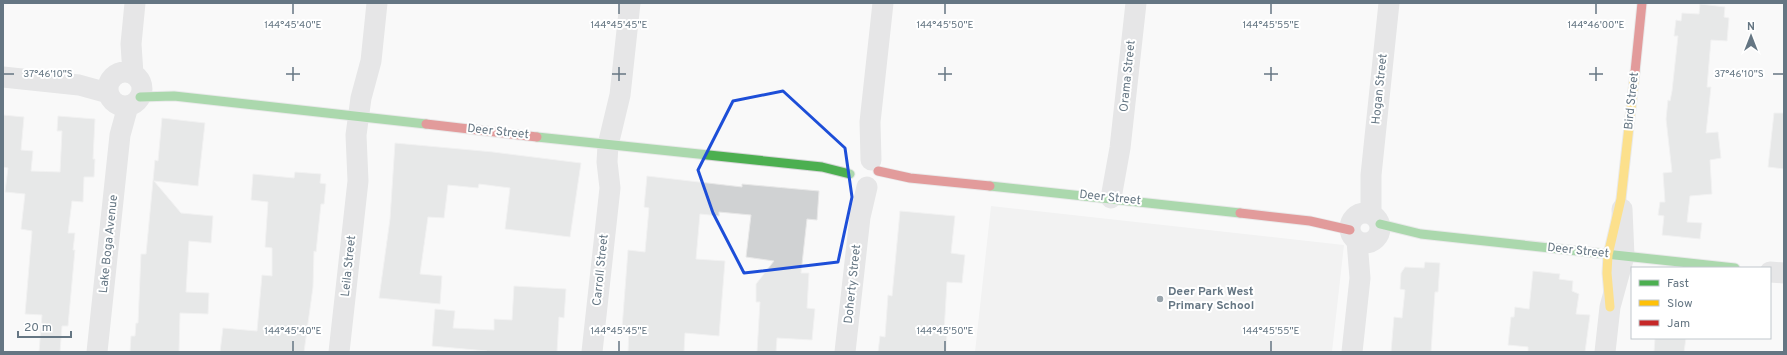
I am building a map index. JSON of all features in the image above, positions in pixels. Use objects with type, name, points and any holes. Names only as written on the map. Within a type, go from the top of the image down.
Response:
[{"type":"street","name":"Lake Boga Avenue","points":[[97,352],[135,3]]},
{"type":"street","name":"Leila Street","points":[[340,352],[358,181],[369,137],[365,118],[373,99],[371,61],[377,3]]},
{"type":"street","name":"Carroll Street","points":[[592,352],[610,188],[619,164],[615,146],[622,128],[620,95],[630,3]]},
{"type":"street","name":"Doherty Street","points":[[845,352],[883,3]]},
{"type":"street","name":"Orama Street","points":[[1116,198],[1136,3]]},
{"type":"street","name":"Hogan Street","points":[[1352,352],[1389,3]]},
{"type":"street","name":"Bird Street","points":[[1605,352],[1642,3]]},
{"type":"street","name":"Deer Street","points":[[3,77],[615,146],[822,167],[910,178],[1116,198],[1421,234],[1726,267]]},
{"type":"street","points":[[1771,272],[1784,273]]},
{"type":"highlighted area","points":[[783,91],[845,148],[852,197],[838,262],[744,273],[713,213],[698,170],[733,101]]},
{"type":"shaded area","name":"Deer Park West Primary School","points":[[991,206],[1344,245],[1332,352],[975,352]]},
{"type":"building","points":[[1700,4],[1725,7],[1724,17],[1729,18],[1727,41],[1711,40],[1707,87],[1711,87],[1706,133],[1718,132],[1721,158],[1710,160],[1712,194],[1690,196],[1687,222],[1702,223],[1700,239],[1662,235],[1664,216],[1658,215],[1660,202],[1665,202],[1663,173],[1672,172],[1666,119],[1668,100],[1670,101],[1672,91],[1678,36],[1674,36],[1676,20],[1681,21],[1682,13],[1699,14]]},
{"type":"building","points":[[1774,113],[1784,113],[1784,169],[1768,167]]},
{"type":"building","points":[[3,115],[24,117],[21,150],[33,151],[31,171],[60,172],[62,131],[57,131],[58,116],[95,119],[93,159],[95,159],[94,177],[84,177],[83,202],[72,201],[68,233],[75,233],[73,250],[75,250],[68,326],[62,326],[60,352],[39,352],[42,315],[25,314],[32,231],[21,229],[25,194],[5,192],[8,168],[3,167]]},
{"type":"building","points":[[162,118],[205,123],[198,186],[154,181],[181,213],[213,216],[211,243],[189,241],[186,292],[209,293],[208,314],[180,313],[179,352],[130,352],[131,336],[135,336],[136,323],[138,323],[141,254],[146,254],[155,160],[158,161]]},
{"type":"building","points":[[395,143],[493,152],[581,163],[570,237],[505,229],[510,188],[479,184],[478,188],[448,185],[444,218],[428,217],[420,274],[442,276],[440,304],[379,298],[390,219]]},
{"type":"building","points":[[295,172],[321,174],[320,183],[326,184],[324,204],[321,204],[316,252],[314,251],[313,287],[304,352],[220,352],[223,328],[257,331],[262,275],[272,276],[272,248],[265,247],[268,202],[251,200],[253,174],[294,178]]},
{"type":"building","points":[[647,176],[742,187],[742,184],[819,191],[817,220],[807,219],[801,273],[809,273],[807,308],[815,309],[812,340],[777,338],[776,352],[757,352],[760,302],[756,302],[756,284],[774,261],[746,257],[751,215],[719,212],[719,216],[700,214],[696,259],[725,261],[719,336],[685,333],[684,352],[628,352],[629,329],[622,328],[628,250],[645,252],[649,208],[644,207]]},
{"type":"building","points":[[900,211],[955,216],[951,253],[965,255],[962,283],[947,282],[944,332],[947,333],[946,352],[878,352],[880,336],[885,337],[888,295],[892,296]]},
{"type":"building","points":[[1425,262],[1440,263],[1438,292],[1435,292],[1431,352],[1391,352],[1394,317],[1402,318],[1405,290],[1400,289],[1401,273],[1405,267],[1424,268]]},
{"type":"building","points":[[1533,271],[1560,274],[1559,279],[1573,281],[1572,291],[1579,294],[1576,314],[1590,315],[1585,352],[1528,352],[1528,347],[1508,345],[1511,317],[1514,317],[1515,307],[1529,309]]},
{"type":"building","points":[[514,286],[566,289],[564,318],[559,317],[557,352],[487,352],[432,346],[435,309],[455,311],[453,328],[494,330],[494,319],[512,320]]},
{"type":"building","points":[[1655,339],[1686,339],[1684,352],[1654,352]]},
{"type":"traffic: fast","points":[[140,97],[174,96],[426,124]]},
{"type":"traffic: fast","points":[[537,137],[822,167],[850,174]]},
{"type":"traffic: fast","points":[[990,186],[1240,213]]},
{"type":"traffic: fast","points":[[1380,224],[1421,234],[1726,267]]},
{"type":"traffic: slow","points":[[1610,307],[1607,273],[1608,255],[1621,199],[1635,72]]},
{"type":"traffic: jam","points":[[1635,72],[1642,3]]},
{"type":"traffic: jam","points":[[426,124],[537,137]]},
{"type":"traffic: jam","points":[[878,171],[910,178],[990,186]]},
{"type":"traffic: jam","points":[[1240,213],[1310,221],[1350,230]]},
{"type":"place","name":"Deer Park West Primary School","points":[[1160,299]]}]
